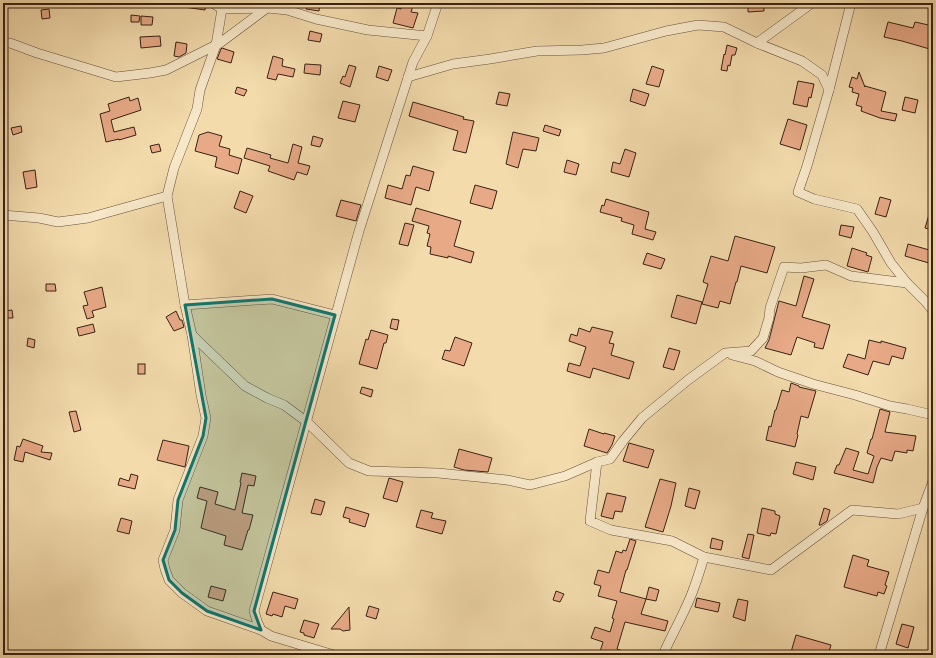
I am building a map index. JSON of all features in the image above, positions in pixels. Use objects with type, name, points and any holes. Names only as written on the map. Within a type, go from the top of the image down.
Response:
[{"type":"street","points":[[213,3],[222,9],[267,8],[287,10],[316,19],[368,30],[427,36]]},
{"type":"street","points":[[261,630],[254,611],[307,422],[335,314],[359,231],[408,77],[413,62],[427,36],[438,3]]},
{"type":"street","points":[[757,43],[812,3]]},
{"type":"street","points":[[851,3],[829,90],[798,192],[814,200],[857,209],[873,232],[891,263],[907,284],[933,311]]},
{"type":"street","points":[[3,43],[10,43],[37,53],[116,77],[150,73],[166,70],[220,44],[267,8]]},
{"type":"street","points":[[222,9],[216,45],[200,90],[197,109],[174,168],[167,196],[206,418],[203,436],[178,500],[175,530],[164,560],[165,569],[169,580],[182,593],[207,611],[261,630],[271,636],[334,655]]},
{"type":"street","points":[[408,77],[453,64],[537,51],[604,48],[666,31],[698,25],[724,26],[757,43],[802,61],[822,75],[829,90]]},
{"type":"street","points":[[3,215],[39,218],[58,222],[88,218],[167,196]]},
{"type":"street","points":[[192,334],[245,386],[284,405],[307,422],[349,463],[369,471],[438,473],[507,480],[530,485],[565,476],[596,462],[610,459],[642,418],[688,380],[725,353],[752,351],[763,338],[769,318],[770,308],[784,267],[801,268],[826,265],[850,276],[907,284]]},
{"type":"street","points":[[185,305],[272,299],[335,314]]},
{"type":"street","points":[[725,353],[755,361],[778,372],[813,384],[890,406],[933,415]]},
{"type":"street","points":[[596,462],[590,521],[611,530],[672,541],[704,557],[771,570],[852,510],[898,514],[923,508]]},
{"type":"street","points":[[879,655],[923,508],[933,481]]},
{"type":"street","points":[[663,655],[686,608],[696,584],[704,557]]},
{"type":"highlighted area","points":[[272,299],[335,315],[254,611],[261,630],[207,611],[182,593],[169,580],[163,560],[175,530],[178,500],[203,436],[206,418],[185,305]]},
{"type":"building","points":[[184,3],[206,3],[205,10],[184,7]]},
{"type":"building","points":[[307,3],[320,3],[319,11],[306,9]]},
{"type":"building","points":[[402,3],[414,3],[411,12],[418,13],[413,28],[393,23],[397,8],[401,9]]},
{"type":"building","points":[[748,3],[764,3],[764,11],[748,12]]},
{"type":"building","points":[[49,9],[50,18],[42,19],[41,10]]},
{"type":"building","points":[[131,15],[140,16],[139,22],[131,22]]},
{"type":"building","points":[[141,16],[153,17],[152,25],[141,25]]},
{"type":"building","points":[[888,22],[913,28],[915,22],[933,26],[933,50],[884,37]]},
{"type":"building","points":[[310,31],[322,34],[320,42],[308,40]]},
{"type":"building","points":[[160,36],[161,46],[141,48],[140,37]]},
{"type":"building","points":[[176,42],[187,44],[186,53],[179,57],[174,56]]},
{"type":"building","points":[[727,45],[737,48],[735,55],[732,55],[730,66],[728,65],[727,71],[721,70]]},
{"type":"building","points":[[222,48],[234,52],[231,63],[217,59]]},
{"type":"building","points":[[273,56],[283,59],[282,66],[295,69],[293,77],[278,74],[276,80],[267,78]]},
{"type":"building","points":[[305,64],[321,65],[320,75],[304,73]]},
{"type":"building","points":[[349,65],[356,67],[350,87],[340,83],[343,76],[345,77]]},
{"type":"building","points":[[379,66],[392,70],[388,81],[376,77]]},
{"type":"building","points":[[652,66],[664,70],[659,87],[646,84]]},
{"type":"building","points":[[859,72],[865,87],[886,92],[881,111],[897,114],[895,121],[880,118],[861,111],[862,107],[856,105],[859,94],[852,92],[853,88],[849,87],[852,77],[857,79]]},
{"type":"building","points":[[798,81],[814,84],[811,98],[809,97],[807,107],[793,104]]},
{"type":"building","points":[[237,87],[247,90],[244,96],[235,93]]},
{"type":"building","points":[[633,89],[649,94],[645,106],[630,101]]},
{"type":"building","points":[[499,92],[510,94],[507,106],[496,104]]},
{"type":"building","points":[[129,97],[130,101],[138,98],[141,110],[111,120],[114,132],[134,127],[136,135],[106,142],[100,114],[110,111],[108,104]]},
{"type":"building","points":[[905,97],[918,100],[915,113],[902,110]]},
{"type":"building","points":[[343,101],[360,105],[355,122],[338,118]]},
{"type":"building","points":[[413,102],[464,117],[463,119],[474,121],[466,153],[453,150],[458,131],[409,116]]},
{"type":"building","points":[[788,119],[807,125],[800,150],[780,144]]},
{"type":"building","points":[[545,125],[561,130],[559,136],[543,131]]},
{"type":"building","points":[[21,126],[22,132],[13,135],[11,128]]},
{"type":"building","points":[[208,132],[222,136],[219,146],[230,149],[229,155],[242,159],[238,174],[215,167],[217,157],[195,151],[199,135]]},
{"type":"building","points":[[513,132],[539,138],[536,151],[523,149],[518,168],[506,164]]},
{"type":"building","points":[[313,136],[323,139],[320,147],[311,145]]},
{"type":"building","points":[[159,144],[161,151],[152,153],[150,146]]},
{"type":"building","points":[[293,144],[302,147],[298,163],[310,166],[307,175],[297,172],[294,180],[268,171],[270,166],[244,158],[247,148],[271,155],[270,158],[288,163]]},
{"type":"building","points":[[625,149],[636,153],[629,177],[611,172],[613,162],[620,164]]},
{"type":"building","points":[[567,160],[579,164],[576,175],[564,172]]},
{"type":"building","points":[[413,166],[434,172],[429,191],[416,187],[411,205],[385,198],[388,185],[402,189],[406,175],[410,176]]},
{"type":"building","points":[[35,170],[37,187],[26,189],[23,172]]},
{"type":"building","points":[[475,185],[497,191],[492,209],[470,203]]},
{"type":"building","points":[[240,191],[253,196],[246,213],[234,208]]},
{"type":"building","points":[[880,197],[891,200],[886,217],[875,214]]},
{"type":"building","points":[[606,199],[649,212],[645,229],[656,232],[653,240],[632,234],[634,225],[621,221],[622,218],[600,212]]},
{"type":"building","points":[[341,200],[361,205],[356,221],[336,216]]},
{"type":"building","points":[[416,208],[461,221],[454,246],[474,252],[471,263],[448,256],[448,258],[430,254],[431,247],[427,246],[430,234],[427,233],[429,226],[412,221]]},
{"type":"building","points":[[931,208],[933,208],[933,230],[925,228]]},
{"type":"building","points":[[405,223],[414,225],[408,246],[399,244]]},
{"type":"building","points":[[841,225],[854,227],[851,238],[839,235]]},
{"type":"building","points":[[735,236],[775,247],[767,273],[741,266],[730,304],[720,301],[718,308],[702,304],[708,284],[703,282],[711,256],[728,261]]},
{"type":"building","points":[[908,244],[933,251],[929,263],[905,256]]},
{"type":"building","points":[[852,248],[867,253],[866,255],[872,257],[868,272],[847,266]]},
{"type":"building","points":[[647,253],[665,259],[661,269],[643,264]]},
{"type":"building","points":[[804,276],[814,279],[802,317],[830,325],[823,349],[814,347],[815,343],[797,337],[791,355],[765,348],[769,340],[779,301],[796,306]]},
{"type":"building","points":[[46,284],[55,284],[56,291],[46,291]]},
{"type":"building","points":[[102,287],[106,307],[92,311],[94,317],[87,319],[83,306],[88,305],[84,292]]},
{"type":"building","points":[[677,295],[702,302],[696,324],[671,317]]},
{"type":"building","points":[[12,310],[13,318],[5,318],[5,311]]},
{"type":"building","points":[[176,311],[180,320],[182,320],[184,327],[174,331],[166,317]]},
{"type":"building","points":[[392,319],[399,320],[397,330],[390,328]]},
{"type":"building","points":[[93,324],[95,332],[79,336],[77,328]]},
{"type":"building","points":[[592,327],[613,332],[609,343],[614,344],[611,355],[634,362],[629,379],[593,368],[590,378],[567,371],[569,363],[580,366],[586,347],[569,341],[571,334],[577,336],[579,328],[590,332]]},
{"type":"building","points":[[371,330],[388,335],[386,343],[384,343],[377,369],[359,364],[366,339],[368,340]]},
{"type":"building","points":[[455,337],[472,343],[464,366],[442,359],[445,350],[450,351]]},
{"type":"building","points":[[28,338],[35,340],[34,348],[27,346]]},
{"type":"building","points":[[869,340],[881,343],[881,341],[906,348],[903,359],[892,356],[889,365],[873,361],[868,375],[843,367],[848,354],[865,359]]},
{"type":"building","points":[[669,348],[680,351],[674,370],[663,367]]},
{"type":"building","points":[[138,364],[145,364],[145,374],[138,374]]},
{"type":"building","points":[[791,383],[799,387],[816,391],[808,418],[801,416],[795,447],[766,440],[769,426],[771,427],[782,390],[789,392]]},
{"type":"building","points":[[362,387],[373,390],[371,397],[360,393]]},
{"type":"building","points":[[880,409],[890,412],[885,432],[916,436],[913,451],[907,450],[907,453],[895,451],[892,461],[881,458],[873,483],[834,473],[846,448],[859,452],[853,470],[868,474],[874,456],[867,453]]},
{"type":"building","points":[[76,411],[81,430],[74,432],[69,412]]},
{"type":"building","points":[[589,429],[615,436],[607,453],[584,446]]},
{"type":"building","points":[[23,439],[43,446],[41,452],[52,453],[50,460],[25,452],[23,462],[14,460],[17,446],[20,447]]},
{"type":"building","points":[[163,440],[189,446],[185,467],[157,460]]},
{"type":"building","points":[[629,443],[654,450],[648,468],[623,461]]},
{"type":"building","points":[[459,449],[492,458],[488,472],[464,470],[454,467]]},
{"type":"building","points":[[796,462],[816,467],[813,480],[793,474]]},
{"type":"building","points":[[242,473],[256,476],[254,486],[248,485],[242,513],[253,515],[242,550],[224,545],[226,536],[201,528],[207,501],[197,498],[200,487],[218,492],[215,504],[235,510]]},
{"type":"building","points":[[131,474],[138,476],[135,489],[118,485],[120,478],[129,481]]},
{"type":"building","points":[[389,478],[403,482],[397,502],[383,498]]},
{"type":"building","points":[[660,479],[676,483],[663,532],[645,527]]},
{"type":"building","points":[[689,488],[700,491],[695,509],[685,506]]},
{"type":"building","points":[[607,493],[626,497],[622,512],[615,511],[613,519],[601,516]]},
{"type":"building","points":[[315,499],[325,502],[321,515],[311,513]]},
{"type":"building","points":[[346,507],[369,514],[365,527],[349,522],[350,519],[343,517]]},
{"type":"building","points":[[762,508],[775,511],[775,514],[780,516],[776,534],[771,533],[770,536],[757,533]]},
{"type":"building","points":[[824,508],[830,510],[827,521],[819,525]]},
{"type":"building","points":[[421,510],[433,513],[431,518],[446,521],[442,534],[416,527]]},
{"type":"building","points":[[121,518],[132,521],[129,534],[117,531]]},
{"type":"building","points":[[748,534],[754,535],[749,559],[742,557]]},
{"type":"building","points":[[712,538],[723,541],[721,550],[710,548]]},
{"type":"building","points":[[630,539],[636,541],[620,592],[646,599],[641,614],[668,621],[665,631],[625,622],[617,649],[631,655],[599,655],[603,642],[591,638],[595,627],[610,632],[617,601],[598,596],[601,586],[594,584],[598,570],[609,573],[616,551],[622,553],[623,550],[626,551]]},
{"type":"building","points":[[853,555],[869,560],[867,566],[889,572],[884,594],[878,592],[877,596],[844,587]]},
{"type":"building","points":[[211,586],[226,590],[223,601],[208,597]]},
{"type":"building","points":[[649,587],[659,590],[656,601],[646,599]]},
{"type":"building","points":[[556,591],[564,594],[560,602],[553,600]]},
{"type":"building","points":[[273,592],[298,599],[295,609],[285,606],[282,617],[273,614],[272,616],[266,614]]},
{"type":"building","points":[[697,598],[720,603],[718,612],[695,607]]},
{"type":"building","points":[[738,599],[748,601],[745,621],[733,617]]},
{"type":"building","points":[[369,606],[379,609],[376,619],[366,616]]},
{"type":"building","points":[[349,607],[350,630],[343,631],[340,629],[331,629]]},
{"type":"building","points":[[304,620],[319,624],[314,638],[300,632]]},
{"type":"building","points":[[902,624],[914,627],[908,648],[896,644]]},
{"type":"building","points":[[796,635],[831,645],[828,655],[817,653],[816,655],[802,655],[791,652]]}]
